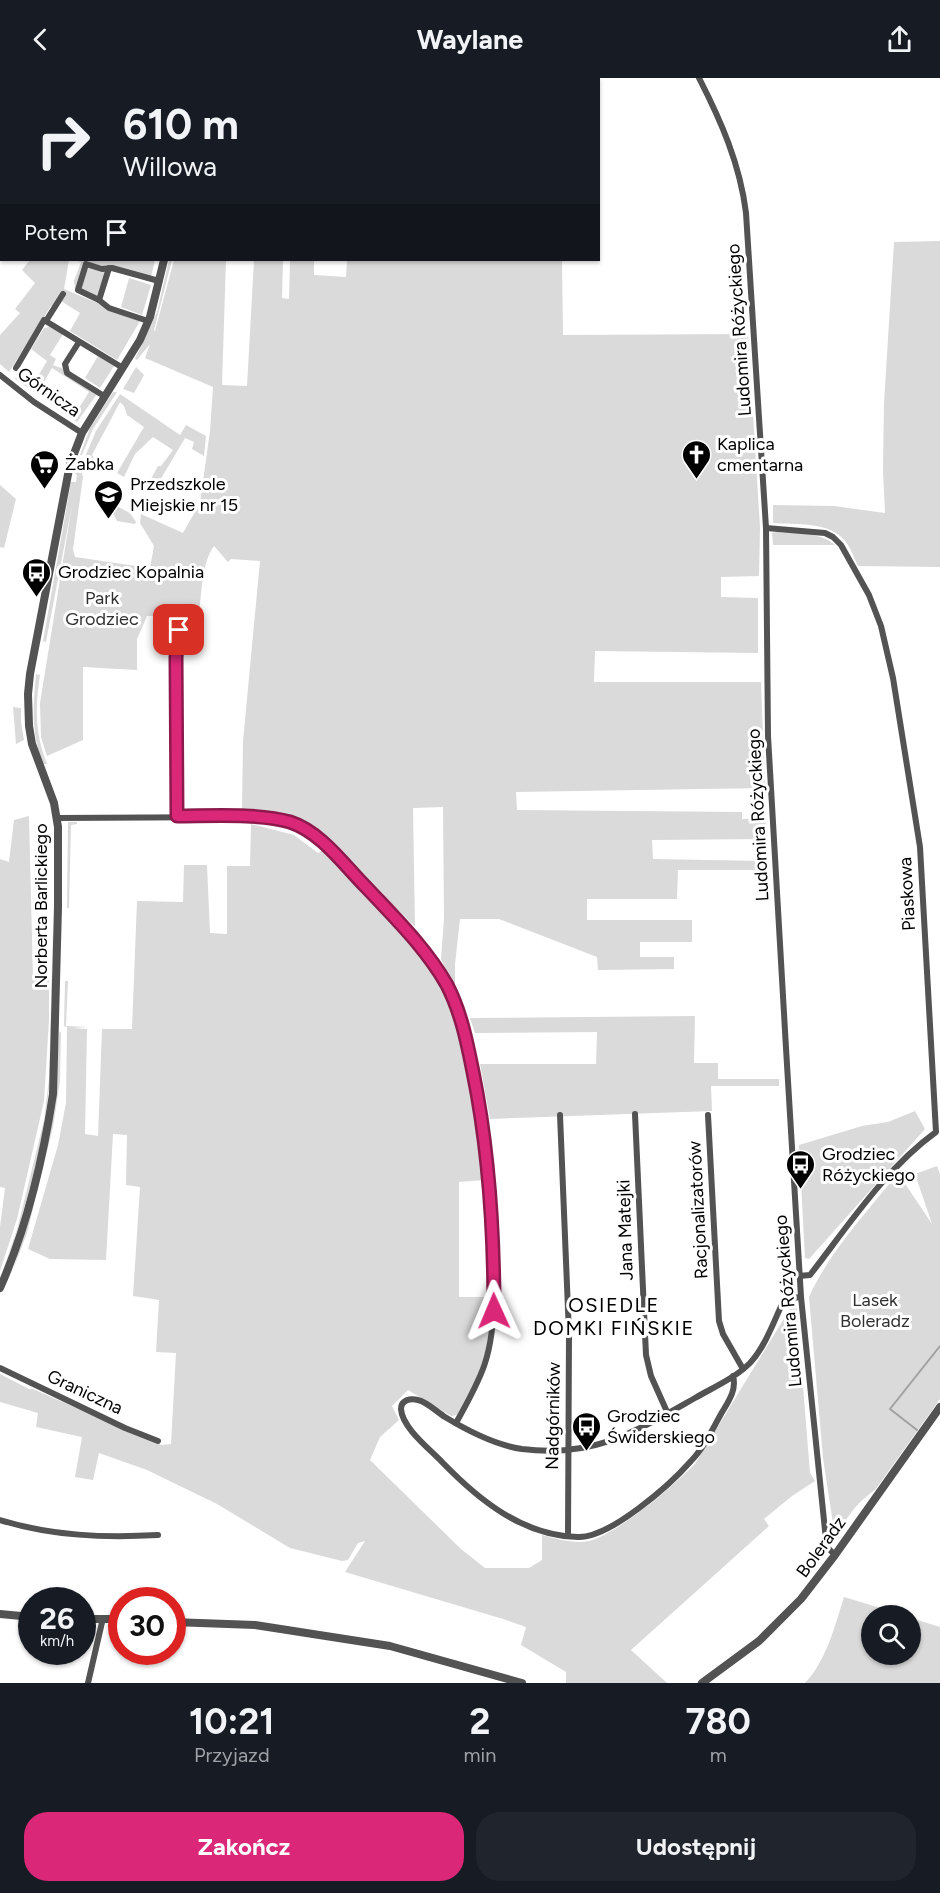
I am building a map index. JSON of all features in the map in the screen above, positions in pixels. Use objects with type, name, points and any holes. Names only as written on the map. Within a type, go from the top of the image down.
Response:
[{"type":"street","name":"Ludomira Różyckiego","points":[[699,78],[723,125],[744,193],[752,282],[766,528],[768,736],[799,1276],[826,1540],[828,1548],[835,1555]]},
{"type":"street","name":"Norberta Barlickiego","points":[[0,1288],[20,1239],[53,1094],[58,908],[57,818],[32,744],[28,694],[70,464],[82,433],[140,340],[148,321],[164,261]]},
{"type":"street","points":[[148,321],[109,308],[99,300],[78,290],[86,264],[159,281]]},
{"type":"street","points":[[99,300],[109,268]]},
{"type":"street","points":[[16,368],[44,320],[46,321],[63,294]]},
{"type":"street","points":[[46,321],[123,368]]},
{"type":"street","points":[[80,342],[65,364],[67,373],[104,396]]},
{"type":"street","name":"Górnicza","points":[[0,375],[34,402],[82,433]]},
{"type":"street","name":"Piaskowa","points":[[766,528],[825,533],[833,537],[841,545],[862,582],[881,626],[893,678],[918,830],[936,1132],[916,1146],[866,1203],[810,1275],[799,1276]]},
{"type":"street","points":[[177,816],[176,657],[183,615]]},
{"type":"street","points":[[57,818],[177,816],[269,819],[291,822],[327,846],[420,946],[440,973],[452,996],[466,1037],[485,1133],[494,1298],[492,1341],[483,1373],[456,1423]]},
{"type":"street","name":"Jana Matejki","points":[[635,1114],[646,1355],[651,1376],[668,1414]]},
{"type":"street","name":"Racjonalizatorów","points":[[708,1115],[719,1321],[723,1335],[743,1369]]},
{"type":"street","name":"Nadgórników","points":[[560,1116],[569,1334],[568,1536]]},
{"type":"street","points":[[733,1376],[735,1382],[733,1392],[693,1460],[659,1492],[609,1528],[588,1536],[568,1536],[525,1526],[505,1515],[449,1468],[407,1426],[401,1407],[408,1399],[419,1400],[470,1431],[520,1448],[567,1451],[608,1443],[668,1414],[743,1369],[757,1354],[783,1302],[801,1297]]},
{"type":"street","name":"Graniczna","points":[[0,1368],[125,1428],[158,1440]]},
{"type":"street","name":"Boleradz","points":[[702,1683],[759,1641],[801,1599],[940,1407]]},
{"type":"street","points":[[0,1520],[27,1528],[78,1535],[118,1537],[158,1535]]},
{"type":"street","points":[[0,1614],[18,1616]]},
{"type":"street","points":[[96,1618],[108,1618]]},
{"type":"street","points":[[88,1683],[104,1618]]},
{"type":"street","points":[[186,1623],[255,1625],[390,1646],[522,1683]]},
{"type":"green space","points":[[940,241],[940,567],[858,566],[845,541],[830,530],[812,525],[773,523],[773,505],[834,506],[885,513],[884,403],[894,242]]},
{"type":"green space","points":[[29,261],[69,261],[64,289],[140,321],[117,360],[70,331],[80,313],[61,301],[56,308],[51,306],[9,372],[0,364],[0,335],[20,313],[15,309],[35,283],[22,270]]},
{"type":"green space","points":[[78,261],[155,261],[151,277],[85,262],[76,290],[74,281],[81,262]]},
{"type":"green space","name":"Park Grodziec","points":[[169,261],[172,261],[155,331],[174,261],[226,261],[222,385],[247,386],[254,261],[283,261],[282,298],[289,299],[290,261],[314,261],[314,275],[346,277],[347,261],[562,261],[563,335],[748,334],[760,527],[759,576],[721,577],[721,597],[758,598],[758,653],[595,651],[594,682],[761,682],[765,788],[516,792],[517,810],[742,812],[742,819],[766,818],[766,839],[652,840],[653,859],[769,861],[769,870],[678,870],[677,899],[587,899],[587,920],[692,920],[692,942],[640,942],[640,957],[674,957],[674,969],[598,970],[597,957],[499,919],[460,919],[455,989],[441,959],[444,919],[443,807],[413,808],[415,927],[324,835],[305,823],[273,813],[242,810],[243,741],[260,561],[231,559],[228,562],[214,546],[206,562],[198,617],[147,616],[137,639],[137,670],[83,667],[83,740],[47,756],[41,737],[40,703],[72,505],[46,642],[43,641],[71,482],[76,482],[77,475],[73,472],[75,463],[79,462],[83,477],[73,549],[75,557],[150,568],[154,546],[140,523],[141,514],[183,533],[200,503],[210,431],[213,387],[145,358],[150,344],[137,360],[135,359],[157,312]]},
{"type":"green space","points":[[87,266],[106,270],[96,297],[80,289]]},
{"type":"green space","points":[[129,278],[151,285],[142,315],[121,307]]},
{"type":"green space","points":[[49,327],[63,334],[50,355],[56,359],[53,365],[64,369],[97,394],[77,422],[62,412],[65,411],[74,416],[89,392],[52,368],[37,394],[15,379],[19,372],[35,381],[47,361],[31,349],[44,328]]},
{"type":"green space","points":[[98,356],[114,366],[100,388],[85,378]]},
{"type":"green space","points":[[136,367],[144,375],[134,393],[123,389]]},
{"type":"green space","points":[[113,392],[117,392],[93,429],[80,455],[90,428]]},
{"type":"green space","points":[[120,394],[180,435],[186,425],[206,436],[204,456],[192,449],[194,442],[185,438],[153,492],[146,488],[158,466],[161,466],[173,450],[153,437],[135,454],[124,477],[117,473],[144,427],[127,415],[120,402],[92,455],[94,458],[85,457],[96,431]]},
{"type":"green space","points":[[0,485],[16,499],[4,548],[0,547]]},
{"type":"green space","points":[[111,503],[130,513],[135,524],[117,521],[110,508]]},
{"type":"green space","points":[[772,533],[815,535],[835,545],[773,545]]},
{"type":"green space","points":[[36,674],[40,675],[37,698],[38,731],[47,764],[43,764],[36,741],[34,709]]},
{"type":"green space","points":[[13,707],[21,708],[24,740],[16,744]]},
{"type":"green space","points":[[29,816],[33,978],[48,978],[49,981],[44,1101],[17,1219],[0,1271],[0,1227],[5,1188],[0,1187],[0,859],[9,862],[14,820]]},
{"type":"green space","points":[[68,822],[77,822],[77,824],[71,825],[69,908],[67,908]]},
{"type":"green space","points":[[251,824],[294,835],[318,853],[324,849],[422,955],[450,1006],[461,1034],[469,1062],[480,1121],[485,1180],[459,1182],[459,1297],[491,1297],[487,1345],[479,1372],[457,1415],[451,1416],[408,1390],[392,1406],[399,1420],[380,1437],[370,1460],[461,1549],[485,1568],[529,1568],[542,1560],[542,1535],[571,1541],[589,1541],[615,1529],[645,1508],[695,1464],[796,1299],[810,1473],[815,1481],[764,1519],[769,1526],[631,1650],[667,1683],[566,1683],[566,1672],[521,1645],[526,1627],[345,1572],[365,1541],[358,1543],[348,1560],[342,1561],[290,1548],[217,1504],[147,1470],[99,1453],[93,1480],[75,1477],[82,1437],[36,1427],[38,1413],[0,1402],[0,1374],[29,1389],[161,1445],[171,1444],[176,1353],[156,1352],[159,1300],[133,1296],[140,1187],[126,1185],[127,1135],[113,1134],[106,1260],[50,1259],[28,1249],[58,1145],[66,1103],[65,981],[68,981],[66,1026],[88,1027],[72,1028],[87,1029],[85,1134],[98,1136],[102,1029],[132,1029],[137,901],[183,902],[184,865],[207,865],[210,933],[227,934],[227,866],[250,866]]},
{"type":"green space","points":[[54,889],[50,1080],[47,1106],[31,1182],[17,1232],[0,1280],[18,1226],[44,1120],[49,1079]]},
{"type":"green space","points":[[695,1016],[694,1063],[718,1063],[718,1079],[779,1079],[779,1086],[711,1086],[712,1111],[490,1119],[480,1064],[596,1064],[597,1032],[475,1033],[470,1018]]},
{"type":"green space","points":[[61,1031],[60,1081],[53,1127],[27,1233],[12,1273],[21,1245],[55,1097],[59,1033]]},
{"type":"green space","points":[[915,1111],[925,1129],[809,1259],[805,1258],[799,1145],[862,1126],[888,1122]]},
{"type":"green space","name":"Lasek Boleradz","points":[[937,1166],[940,1174],[940,1399],[875,1490],[855,1508],[840,1531],[834,1530],[823,1458],[809,1297],[838,1248],[898,1173],[932,1224],[915,1174]]},
{"type":"green space","points":[[844,1597],[871,1605],[861,1605],[861,1665],[921,1665],[921,1621],[940,1627],[940,1683],[805,1683],[819,1664]]},
{"type":"waterway","points":[[917,1430],[890,1409],[940,1346]]},
{"type":"place","name":"Kaplica cmentarna","points":[[696,480]]},
{"type":"place","name":"Żabka","points":[[44,490]]},
{"type":"place","name":"Przedszkole Miejskie nr 15","points":[[109,520]]},
{"type":"place","name":"Grodziec Kopalnia","points":[[37,598]]},
{"type":"place","name":"Grodziec Różyckiego","points":[[801,1190]]},
{"type":"place","name":"Grodziec Świderskiego","points":[[586,1452]]},
{"type":"district","name":"OSIEDLE DOMKI FIŃSKIE","points":[[614,1316]]},
{"type":"route","points":[[179,630],[176,657],[177,816],[269,819],[291,822],[307,831],[327,846],[426,953],[452,996],[466,1037],[485,1133],[494,1311]]}]
